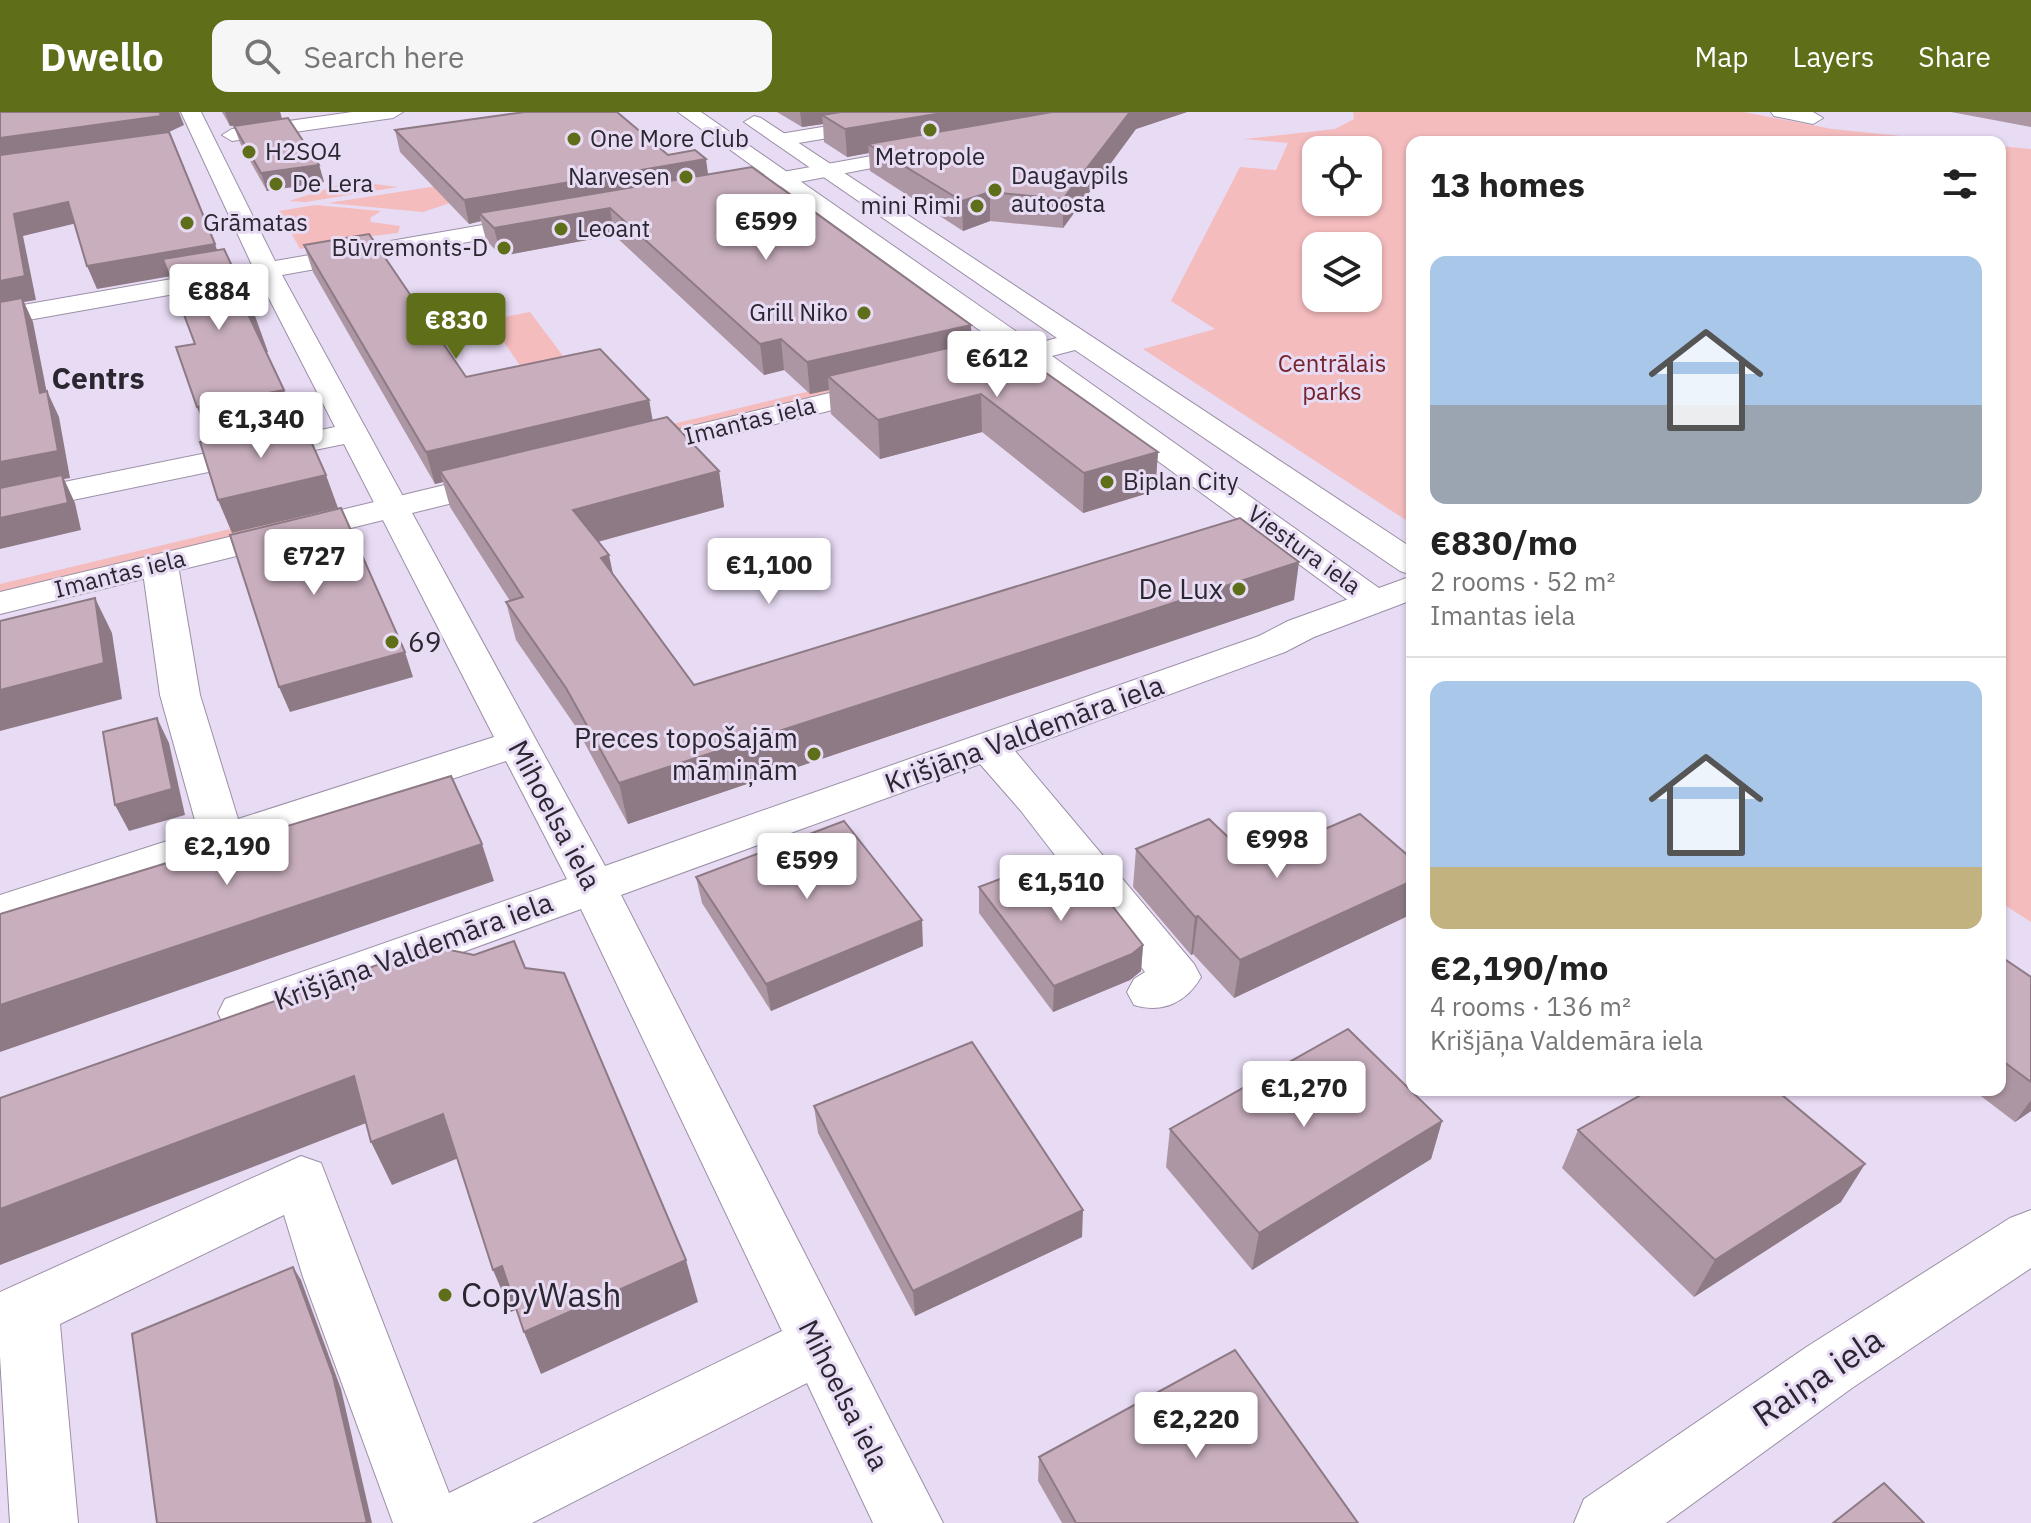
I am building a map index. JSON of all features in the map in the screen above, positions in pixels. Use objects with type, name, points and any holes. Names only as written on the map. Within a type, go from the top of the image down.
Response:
[{"type":"street","name":"Mihoelsa iela","points":[[191,112],[267,270],[594,887],[818,1345],[909,1523]]},
{"type":"street","points":[[177,143],[393,112]]},
{"type":"street","name":"Viestura iela","points":[[688,112],[1158,444],[1373,601]]},
{"type":"street","name":"Viestura iela","points":[[739,112],[1406,560]]},
{"type":"street","points":[[780,140],[948,112]]},
{"type":"street","points":[[1781,112],[1813,118]]},
{"type":"street","points":[[684,197],[945,149]]},
{"type":"street","points":[[0,317],[563,218]]},
{"type":"street","name":"Imantas iela","points":[[606,443],[1067,332]]},
{"type":"street","points":[[0,505],[352,433]]},
{"type":"street","name":"Imantas iela","points":[[0,573],[387,496],[516,465]]},
{"type":"street","name":"Imantas iela","points":[[0,603],[160,565],[387,496]]},
{"type":"street","points":[[160,565],[180,695],[223,841]]},
{"type":"street","name":"Krišjāņa Valdemāra iela","points":[[195,1030],[1272,644],[1406,589]]},
{"type":"street","points":[[0,912],[517,743]]},
{"type":"street","points":[[988,747],[1036,801],[1176,977],[1152,992]]},
{"type":"street","points":[[44,1523],[14,1317],[301,1180],[333,1277],[427,1523]]},
{"type":"street","name":"Raiņa iela","points":[[1608,1523],[1830,1367],[2031,1236]]},
{"type":"street","points":[[461,1523],[818,1345]]},
{"type":"green space","name":"Centrālais parks","points":[[1353,112],[1744,112],[1832,129],[1901,136],[1406,136],[1406,520],[1143,349],[1215,329],[1171,301],[1240,167],[1276,170],[1288,143],[1244,139],[1335,129],[1354,119]]},
{"type":"green space","points":[[2006,147],[2031,149],[2031,922],[2006,906]]},
{"type":"green space","points":[[351,181],[398,187],[306,202],[289,201]]},
{"type":"green space","points":[[469,181],[459,200],[423,212],[328,203]]},
{"type":"green space","points":[[315,205],[381,211],[370,218],[371,222],[400,226],[398,233],[300,249],[279,211]]},
{"type":"green space","points":[[530,312],[569,364],[525,373],[489,320]]},
{"type":"green space","points":[[972,352],[978,357],[468,479],[465,474]]},
{"type":"green space","points":[[297,513],[300,520],[0,592],[0,584]]},
{"type":"building","points":[[0,112],[163,112],[161,116],[0,138]]},
{"type":"building","points":[[525,112],[617,112],[668,155],[695,150],[706,159],[464,200],[395,130]]},
{"type":"building","points":[[841,112],[948,112],[845,129],[822,115]]},
{"type":"building","points":[[1052,112],[1130,112],[1063,199],[990,192],[962,201],[868,144]]},
{"type":"building","points":[[288,118],[319,165],[261,173],[234,126]]},
{"type":"building","points":[[169,132],[215,244],[87,266],[68,202],[14,214],[25,276],[0,281],[0,155]]},
{"type":"building","points":[[752,167],[971,325],[807,362],[781,339],[760,344],[610,208],[494,228],[479,213]]},
{"type":"building","points":[[369,234],[466,377],[600,349],[649,400],[426,452],[304,245]]},
{"type":"building","points":[[224,249],[254,313],[248,314],[284,390],[197,407],[176,347],[195,344],[163,259]]},
{"type":"building","points":[[22,298],[40,393],[47,391],[58,451],[0,462],[0,302]]},
{"type":"building","points":[[995,337],[1158,452],[1084,473],[981,394],[878,420],[828,376]]},
{"type":"building","points":[[667,417],[719,471],[573,510],[609,555],[601,558],[694,685],[1240,518],[1299,562],[619,783],[566,688],[506,602],[523,597],[440,471]]},
{"type":"building","points":[[302,421],[326,475],[218,500],[200,442]]},
{"type":"building","points":[[62,475],[68,503],[0,518],[0,488]]},
{"type":"building","points":[[341,508],[405,652],[279,687],[230,535]]},
{"type":"building","points":[[95,598],[104,663],[0,690],[0,621]]},
{"type":"building","points":[[157,718],[172,789],[115,805],[103,732]]},
{"type":"building","points":[[451,776],[482,844],[0,1005],[0,914]]},
{"type":"building","points":[[1360,814],[1406,854],[1406,884],[1240,960],[1198,916],[1195,917],[1136,849],[1209,819],[1252,860]]},
{"type":"building","points":[[844,821],[922,920],[766,984],[696,877]]},
{"type":"building","points":[[1045,862],[1067,889],[1091,879],[1143,945],[1132,954],[1054,986],[979,887]]},
{"type":"building","points":[[514,941],[525,968],[564,973],[686,1260],[524,1332],[502,1266],[493,1270],[443,1114],[371,1142],[354,1076],[0,1209],[0,1098],[431,946],[474,955]]},
{"type":"building","points":[[2006,960],[2031,977],[2031,1082],[2006,1063]]},
{"type":"building","points":[[1348,1029],[1406,1086],[1406,1096],[1416,1096],[1442,1121],[1259,1233],[1170,1129]]},
{"type":"building","points":[[972,1042],[1083,1210],[913,1291],[814,1106]]},
{"type":"building","points":[[1639,1096],[1783,1096],[1865,1164],[1715,1260],[1578,1130]]},
{"type":"building","points":[[293,1267],[333,1376],[367,1523],[157,1523],[132,1334]]},
{"type":"building","points":[[1235,1350],[1358,1523],[1076,1523],[1039,1457]]},
{"type":"building","points":[[1884,1483],[1924,1523],[1833,1523]]},
{"type":"place","name":"Metropole","points":[[930,130]]},
{"type":"place","name":"One More Club","points":[[574,139]]},
{"type":"place","name":"H2SO4","points":[[249,152]]},
{"type":"place","name":"Narvesen","points":[[686,177]]},
{"type":"place","name":"De Lera","points":[[276,184]]},
{"type":"place","name":"Daugavpils autoosta","points":[[995,190]]},
{"type":"place","name":"mini Rimi","points":[[977,206]]},
{"type":"place","name":"Grāmatas","points":[[187,223]]},
{"type":"place","name":"Leoant","points":[[561,229]]},
{"type":"place","name":"Būvremonts-D","points":[[504,248]]},
{"type":"place","name":"Grill Niko","points":[[864,313]]},
{"type":"place","name":"Biplan City","points":[[1107,482]]},
{"type":"place","name":"De Lux","points":[[1239,589]]},
{"type":"place","name":"69","points":[[392,642]]},
{"type":"place","name":"Preces topošajām māmiņām","points":[[814,754]]},
{"type":"place","name":"CopyWash","points":[[445,1295]]},
{"type":"district","name":"Centrs","points":[[98,379]]}]
